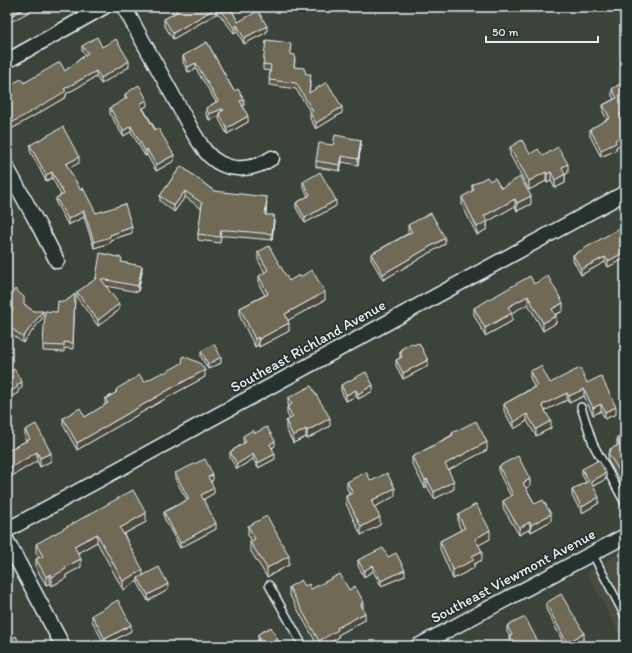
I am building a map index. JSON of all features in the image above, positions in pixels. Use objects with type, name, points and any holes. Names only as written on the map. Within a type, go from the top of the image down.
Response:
[{"type":"street","points":[[7,61],[104,7]]},
{"type":"street","points":[[124,7],[206,152],[214,159],[227,166],[237,169],[254,167],[272,158]]},
{"type":"street","points":[[7,168],[40,226],[56,261]]},
{"type":"street","name":"Southeast Richland Avenue","points":[[7,530],[625,193]]},
{"type":"street","name":"Southeast Viewmont Avenue","points":[[418,646],[625,536]]},
{"type":"street","points":[[7,541],[63,646]]},
{"type":"lane","points":[[581,407],[593,444],[625,503]]},
{"type":"lane","points":[[592,554],[625,616]]},
{"type":"lane","points":[[269,585],[303,646]]},
{"type":"shaded area","points":[[625,551],[625,644],[587,572]]},
{"type":"building","points":[[7,7],[27,7],[7,18]]},
{"type":"building","points":[[174,7],[230,7],[238,22],[258,11],[267,26],[244,38],[237,25],[234,28],[219,9],[216,8],[173,33],[164,19],[177,12]]},
{"type":"building","points":[[97,37],[102,47],[116,39],[129,61],[101,78],[96,71],[64,89],[66,91],[8,125],[7,106],[12,104],[7,96],[7,87],[21,79],[24,83],[60,62],[65,71],[88,53],[82,46]]},
{"type":"building","points":[[266,40],[291,43],[290,54],[295,55],[294,67],[304,68],[306,74],[311,74],[309,93],[327,82],[342,107],[316,123],[310,113],[313,111],[296,83],[269,80],[271,65],[263,64]]},
{"type":"building","points":[[207,42],[234,91],[238,89],[244,100],[240,101],[248,116],[227,128],[219,113],[224,110],[222,109],[209,114],[206,108],[218,101],[196,63],[188,67],[183,56]]},
{"type":"building","points":[[625,81],[625,111],[620,114],[625,123],[625,131],[621,133],[623,136],[615,140],[616,143],[601,150],[590,129],[610,118],[603,105],[617,98],[612,89]]},
{"type":"building","points":[[139,85],[147,100],[140,104],[155,130],[158,128],[174,155],[156,165],[147,149],[145,151],[131,126],[123,131],[110,108],[127,98],[125,94]]},
{"type":"building","points":[[63,127],[79,157],[66,164],[80,189],[83,188],[96,213],[125,204],[132,227],[110,235],[110,237],[94,242],[84,211],[68,219],[56,198],[64,194],[52,172],[46,175],[30,145]]},
{"type":"building","points":[[335,135],[361,140],[358,159],[342,156],[340,165],[316,161],[319,143],[333,145]]},
{"type":"building","points":[[522,140],[530,154],[538,149],[543,156],[558,147],[568,164],[562,167],[565,174],[555,180],[551,172],[547,174],[546,172],[529,181],[510,147]]},
{"type":"building","points":[[181,166],[214,191],[267,197],[265,215],[274,215],[272,234],[221,230],[220,237],[198,234],[202,203],[185,191],[174,206],[160,196]]},
{"type":"building","points":[[320,172],[336,200],[305,218],[296,203],[310,195],[303,182]]},
{"type":"building","points":[[487,177],[490,181],[495,178],[501,188],[520,177],[531,196],[517,203],[515,199],[484,216],[487,221],[477,227],[462,197],[474,190],[472,185]]},
{"type":"building","points":[[431,213],[445,238],[383,274],[371,254],[412,232],[408,225]]},
{"type":"building","points":[[620,228],[625,238],[625,252],[608,261],[605,257],[581,269],[573,255]]},
{"type":"building","points":[[269,246],[289,281],[312,270],[325,292],[285,314],[289,323],[259,339],[258,337],[255,339],[240,308],[268,294],[259,276],[268,270],[258,252]]},
{"type":"building","points":[[100,253],[122,258],[121,262],[142,266],[138,286],[101,279],[119,304],[98,320],[77,292],[97,278]]},
{"type":"building","points":[[530,276],[534,284],[548,276],[563,303],[552,309],[556,316],[543,323],[528,296],[508,307],[512,313],[485,328],[474,308]]},
{"type":"building","points":[[15,289],[24,297],[24,304],[33,311],[43,311],[23,337],[7,325],[7,317],[13,309],[7,304],[7,301]]},
{"type":"building","points":[[75,294],[73,343],[64,342],[64,346],[43,345],[45,311],[57,312],[58,301],[65,302]]},
{"type":"building","points":[[412,343],[413,345],[419,343],[428,360],[403,373],[396,360],[402,357],[400,352],[402,351],[401,349]]},
{"type":"building","points":[[214,344],[221,357],[208,364],[201,351]]},
{"type":"building","points":[[183,356],[200,363],[205,370],[77,443],[63,418],[80,408],[85,417],[108,403],[105,399],[117,392],[116,390],[118,388],[140,375],[144,382],[163,372],[164,373],[182,363]]},
{"type":"building","points":[[541,366],[550,383],[580,368],[587,383],[601,376],[616,407],[605,412],[601,404],[593,408],[584,389],[569,396],[567,393],[542,405],[551,421],[536,429],[527,414],[514,422],[504,404],[537,386],[530,371]]},
{"type":"building","points":[[14,369],[22,382],[17,385],[18,387],[7,393],[7,373]]},
{"type":"building","points":[[366,372],[373,385],[358,394],[356,390],[346,395],[341,385]]},
{"type":"building","points":[[311,386],[330,418],[307,431],[306,429],[293,436],[286,421],[293,417],[287,407],[292,404],[288,398]]},
{"type":"building","points":[[476,421],[487,442],[445,464],[454,481],[434,492],[427,479],[425,480],[412,457],[453,435],[452,433]]},
{"type":"building","points":[[36,424],[51,453],[40,458],[37,452],[7,470],[7,451],[30,439],[25,430]]},
{"type":"building","points":[[267,427],[275,441],[270,444],[275,454],[258,463],[253,454],[237,464],[230,452],[246,442],[243,436],[253,430],[255,433]]},
{"type":"building","points":[[625,433],[625,480],[608,453],[611,451],[610,449],[619,445],[617,437]]},
{"type":"building","points":[[518,456],[530,479],[523,483],[535,504],[543,500],[551,514],[531,525],[530,522],[519,528],[503,501],[513,495],[499,466]]},
{"type":"building","points":[[205,459],[213,475],[208,477],[214,488],[201,495],[216,523],[180,543],[164,512],[189,499],[175,473]]},
{"type":"building","points":[[599,460],[606,473],[591,482],[599,497],[582,507],[572,490],[589,481],[582,469]]},
{"type":"building","points":[[366,472],[371,481],[387,473],[395,488],[371,501],[380,517],[361,527],[346,496],[353,493],[347,482]]},
{"type":"building","points":[[133,490],[146,513],[120,528],[143,570],[123,581],[97,534],[74,546],[81,559],[65,567],[66,569],[52,577],[50,574],[46,577],[36,559],[43,556],[36,544]]},
{"type":"building","points":[[476,504],[490,530],[475,539],[482,551],[472,556],[474,560],[453,570],[440,541],[465,528],[458,515]]},
{"type":"building","points":[[267,516],[289,556],[267,568],[250,542],[255,539],[248,526]]},
{"type":"building","points":[[383,548],[388,557],[396,553],[405,570],[381,581],[373,565],[364,571],[358,560]]},
{"type":"building","points":[[159,567],[168,584],[148,595],[138,578]]},
{"type":"building","points":[[340,574],[349,590],[355,586],[363,601],[361,605],[365,613],[337,628],[338,630],[319,641],[289,587],[301,580],[305,586],[309,584],[311,589]]},
{"type":"building","points":[[561,594],[584,633],[567,643],[546,603]]},
{"type":"building","points":[[118,600],[131,625],[105,639],[92,615]]},
{"type":"building","points":[[525,617],[539,644],[537,646],[516,646],[510,636],[512,635],[507,626]]},
{"type":"building","points":[[271,627],[281,646],[248,646],[260,640],[258,634]]},
{"type":"building","points":[[16,636],[21,646],[7,646],[7,641]]}]
